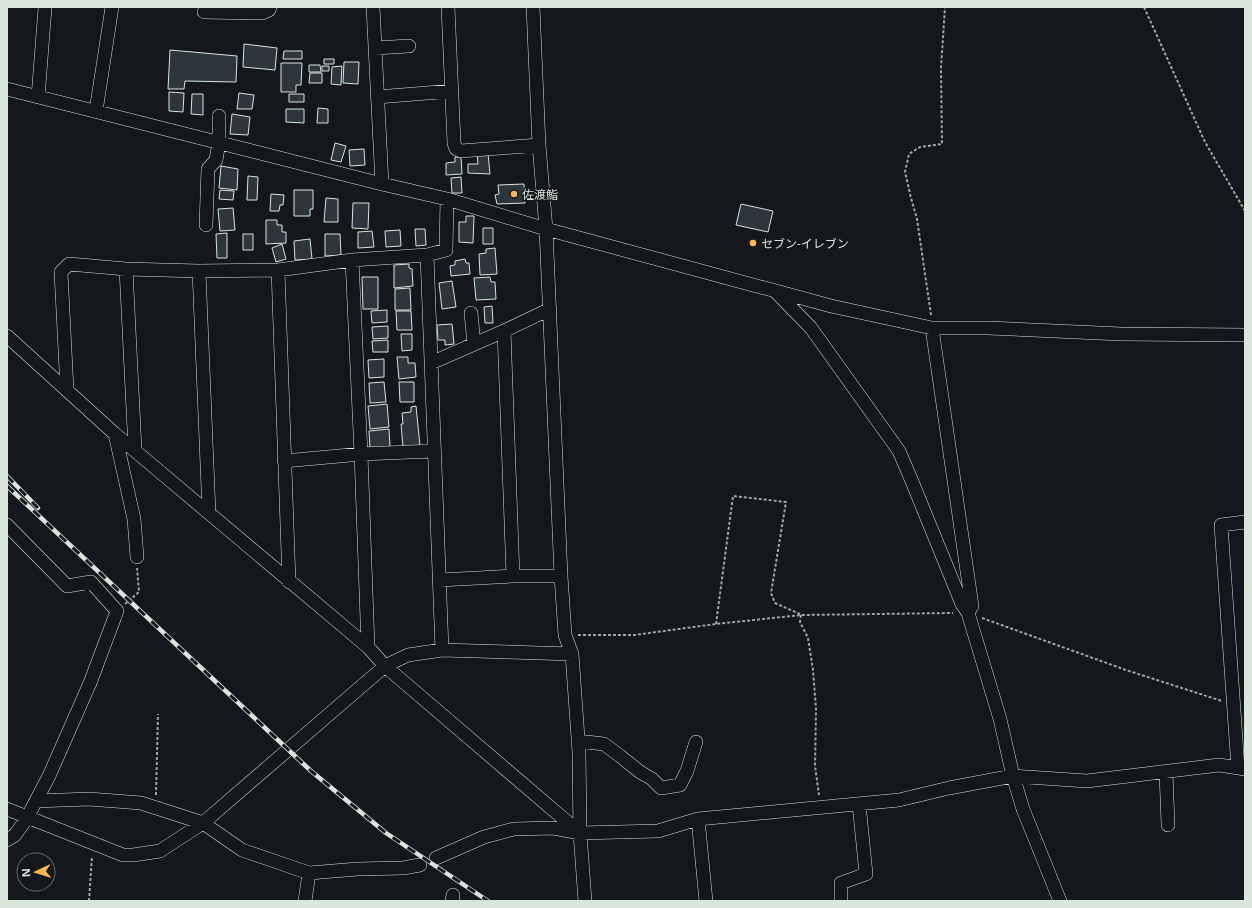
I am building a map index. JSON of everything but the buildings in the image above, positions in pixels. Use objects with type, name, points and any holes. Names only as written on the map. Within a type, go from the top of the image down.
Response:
[{"type":"street","points":[[96,111],[112,7]]},
{"type":"street","points":[[204,12],[262,13],[269,10],[270,7]]},
{"type":"street","points":[[373,7],[382,184]]},
{"type":"street","points":[[448,7],[454,143],[456,149],[461,151],[539,145]]},
{"type":"street","points":[[533,7],[539,145],[546,228],[550,309],[561,576],[565,634],[572,654],[578,741],[580,833],[584,901]]},
{"type":"street","points":[[38,97],[45,8]]},
{"type":"street","points":[[375,48],[409,46]]},
{"type":"street","points":[[7,89],[382,184],[447,199],[546,228],[831,306],[932,328],[988,328],[1121,334],[1245,335]]},
{"type":"street","points":[[377,97],[452,91]]},
{"type":"street","points":[[206,225],[208,170],[216,160],[219,142],[219,116]]},
{"type":"street","points":[[67,390],[61,272],[68,264],[126,269],[199,271],[278,270],[352,260],[427,255],[446,250],[447,199]]},
{"type":"street","points":[[427,255],[442,650]]},
{"type":"street","points":[[352,260],[368,647]]},
{"type":"street","points":[[126,269],[135,450]]},
{"type":"street","points":[[278,270],[284,461],[290,582]]},
{"type":"street","points":[[199,271],[209,513]]},
{"type":"street","points":[[774,290],[811,328],[898,451],[962,604],[968,613],[1000,719],[1023,809],[1060,901]]},
{"type":"street","points":[[431,363],[550,309]]},
{"type":"street","points":[[471,312],[474,344]]},
{"type":"street","points":[[932,328],[972,606],[968,613]]},
{"type":"street","points":[[504,331],[513,576]]},
{"type":"street","points":[[7,336],[115,434],[368,647],[385,666],[580,833]]},
{"type":"street","points":[[115,434],[134,519],[137,557]]},
{"type":"street","points":[[284,461],[361,454],[434,451]]},
{"type":"street","points":[[436,858],[484,838],[514,829],[553,828],[580,833],[658,831],[698,819],[899,800],[949,788],[1014,776],[1087,781],[1219,765],[1242,768],[1239,706],[1221,525],[1245,522]]},
{"type":"street","points":[[7,525],[68,586],[91,582],[117,611],[90,683],[49,776],[27,818],[15,835],[7,840]]},
{"type":"street","points":[[440,580],[513,576],[561,576]]},
{"type":"street","points":[[7,810],[123,855],[160,851],[203,823],[385,666],[408,655],[442,650],[572,654]]},
{"type":"street","points":[[578,741],[604,744],[640,772],[652,779],[661,788],[680,785],[687,771],[696,742]]},
{"type":"street","points":[[1166,772],[1168,825]]},
{"type":"street","points":[[36,801],[89,798],[141,803],[203,823],[242,850],[310,873],[420,866]]},
{"type":"street","points":[[840,901],[841,883],[866,874],[859,804]]},
{"type":"street","points":[[698,819],[706,901]]},
{"type":"street","points":[[305,901],[310,873]]},
{"type":"path","points":[[932,328],[930,302],[917,219],[904,172],[909,154],[920,147],[942,144],[941,68],[945,7]]},
{"type":"path","points":[[1144,7],[1205,142],[1245,211]]},
{"type":"path","points":[[716,624],[733,496],[786,502],[771,593],[775,603],[801,615]]},
{"type":"path","points":[[117,611],[139,592],[137,557]]},
{"type":"path","points":[[565,634],[634,635],[801,615],[968,613],[1126,670],[1239,706]]},
{"type":"path","points":[[801,615],[800,622],[808,638],[813,670],[816,709],[815,766],[821,808]]},
{"type":"path","points":[[156,808],[158,714]]},
{"type":"path","points":[[89,901],[93,843]]},
{"type":"railway","points":[[7,476],[38,508]]},
{"type":"railway","points":[[7,486],[311,771],[386,833],[488,901]]},
{"type":"place","name":"佐渡鮨","points":[[514,194]]},
{"type":"place","name":"セブン-イレブン","points":[[753,243]]}]
